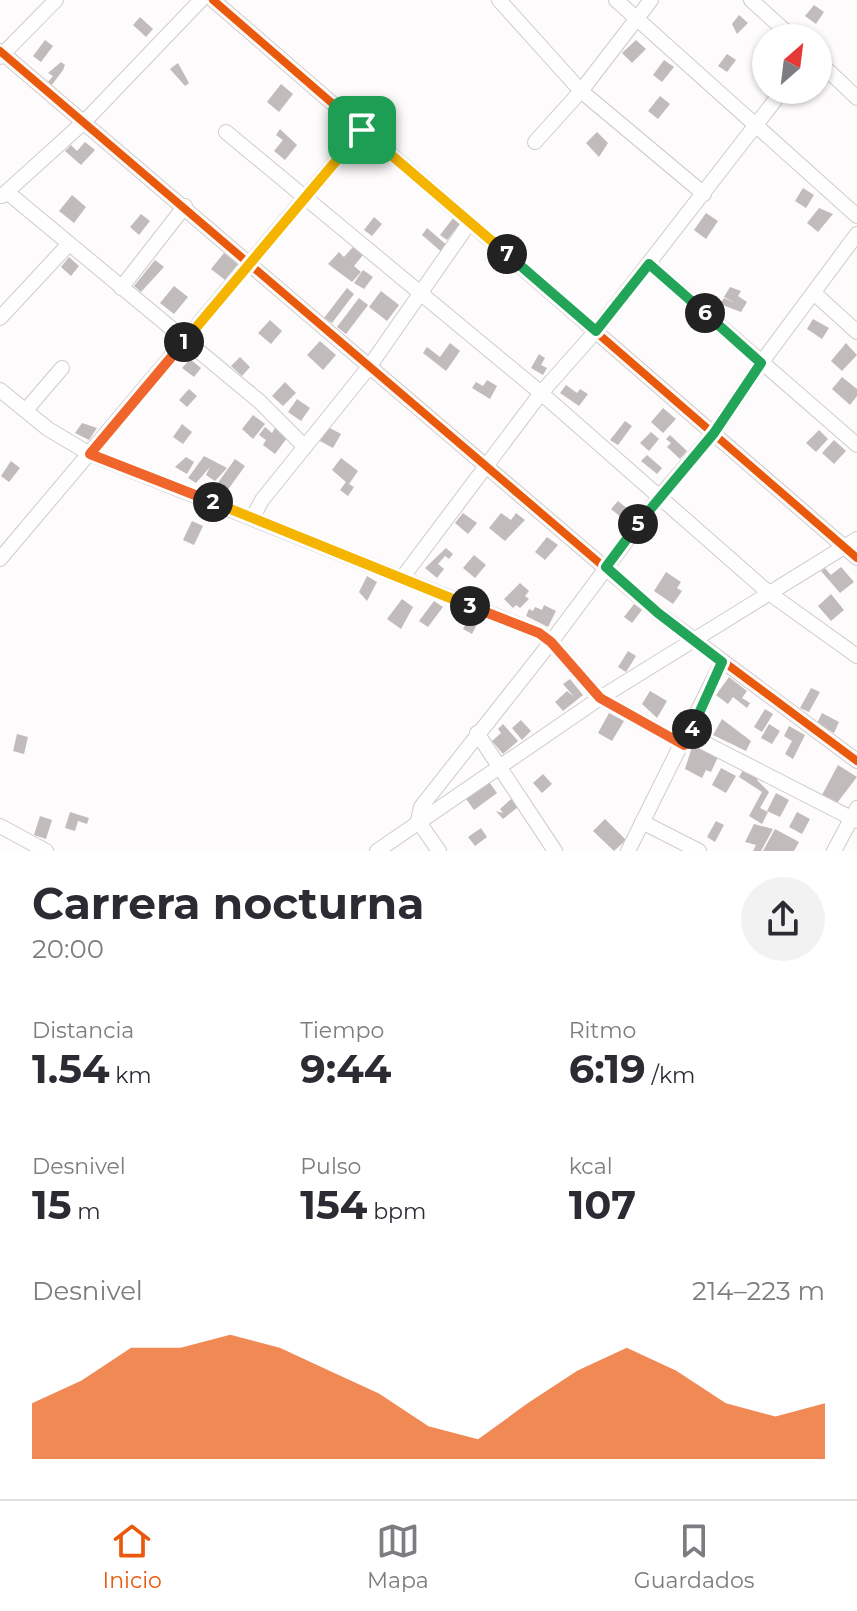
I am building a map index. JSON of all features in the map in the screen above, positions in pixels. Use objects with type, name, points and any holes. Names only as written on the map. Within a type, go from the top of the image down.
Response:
[{"type":"street","points":[[56,0],[1,54],[85,121],[693,641],[857,761]]},
{"type":"street","points":[[213,0],[857,558]]},
{"type":"street","points":[[499,0],[581,91],[704,194]]},
{"type":"street","points":[[616,0],[857,216]]},
{"type":"street","points":[[535,142],[581,91],[651,0]]},
{"type":"street","points":[[751,0],[778,24]]},
{"type":"street","points":[[195,2],[85,121],[3,195],[259,401],[305,447]]},
{"type":"street","points":[[832,74],[857,98]]},
{"type":"street","points":[[402,578],[541,393],[596,331],[772,104]]},
{"type":"street","points":[[0,559],[362,130]]},
{"type":"street","points":[[226,132],[541,393],[769,593],[857,656]]},
{"type":"street","points":[[121,288],[185,206]]},
{"type":"street","points":[[253,517],[262,500],[369,367],[470,222]]},
{"type":"street","points":[[439,851],[418,821],[421,807],[551,642],[660,496],[714,433],[761,363],[857,234]]},
{"type":"street","points":[[0,318],[68,245]]},
{"type":"street","points":[[649,264],[857,445]]},
{"type":"street","points":[[814,293],[857,332]]},
{"type":"street","points":[[26,410],[62,368]]},
{"type":"street","points":[[0,390],[48,429],[90,454],[539,633],[551,642],[600,698],[855,816],[834,851]]},
{"type":"street","points":[[377,851],[600,698],[857,539]]},
{"type":"street","points":[[628,851],[686,740],[722,662]]},
{"type":"street","points":[[477,733],[555,851]]},
{"type":"street","points":[[642,822],[699,851]]},
{"type":"street","points":[[0,826],[46,851]]},
{"type":"building","points":[[814,5],[824,12],[816,24],[805,16]]},
{"type":"building","points":[[739,15],[748,23],[737,34],[732,24]]},
{"type":"building","points":[[140,17],[153,29],[146,37],[133,25]]},
{"type":"building","points":[[45,40],[53,46],[41,62],[33,56]]},
{"type":"building","points":[[636,40],[646,49],[632,63],[622,53]]},
{"type":"building","points":[[727,54],[736,60],[727,72],[718,66]]},
{"type":"building","points":[[664,60],[674,67],[662,82],[653,75]]},
{"type":"building","points":[[61,62],[65,65],[63,70],[51,86],[47,83],[53,76],[48,73]]},
{"type":"building","points":[[178,63],[189,83],[185,86],[170,69]]},
{"type":"building","points":[[281,84],[293,94],[279,112],[267,102]]},
{"type":"building","points":[[660,96],[670,104],[658,119],[648,111]]},
{"type":"building","points":[[280,129],[297,145],[285,160],[274,151],[283,140],[276,135]]},
{"type":"building","points":[[597,132],[608,143],[599,157],[586,143]]},
{"type":"building","points":[[85,142],[95,150],[81,165],[65,151],[71,145],[77,151]]},
{"type":"building","points":[[803,188],[814,195],[806,208],[795,201]]},
{"type":"building","points":[[72,195],[86,207],[74,223],[59,211]]},
{"type":"building","points":[[819,208],[833,214],[818,232],[807,223]]},
{"type":"building","points":[[706,213],[718,221],[706,239],[694,230]]},
{"type":"building","points":[[141,214],[150,221],[139,235],[130,227]]},
{"type":"building","points":[[374,217],[382,224],[372,236],[364,230]]},
{"type":"building","points":[[454,217],[461,223],[447,240],[440,235]]},
{"type":"building","points":[[427,228],[449,247],[444,254],[422,235]]},
{"type":"building","points":[[353,247],[363,255],[354,266],[361,272],[352,282],[328,264],[339,252],[344,257]]},
{"type":"building","points":[[224,253],[238,264],[225,280],[211,269]]},
{"type":"building","points":[[69,257],[79,266],[71,276],[61,267]]},
{"type":"building","points":[[155,260],[164,267],[141,292],[134,286]]},
{"type":"building","points":[[363,270],[373,277],[364,289],[354,283]]},
{"type":"building","points":[[174,286],[188,297],[174,314],[160,303]]},
{"type":"building","points":[[730,287],[741,291],[738,296],[747,302],[741,312],[720,304],[724,298],[735,303],[724,297]]},
{"type":"building","points":[[347,288],[354,294],[332,323],[324,318]]},
{"type":"building","points":[[381,291],[399,305],[387,321],[369,307]]},
{"type":"building","points":[[359,298],[368,305],[346,334],[337,327]]},
{"type":"building","points":[[813,319],[829,328],[822,339],[807,329]]},
{"type":"building","points":[[270,320],[282,331],[271,344],[258,333]]},
{"type":"building","points":[[320,341],[336,355],[323,370],[307,355]]},
{"type":"building","points":[[450,343],[460,351],[446,371],[423,353],[427,347],[440,357]]},
{"type":"building","points":[[846,343],[857,355],[842,371],[831,361]]},
{"type":"building","points":[[539,354],[545,358],[541,365],[547,368],[543,375],[531,368]]},
{"type":"building","points":[[240,357],[250,367],[242,376],[231,366]]},
{"type":"building","points":[[190,359],[201,368],[194,377],[182,368]]},
{"type":"building","points":[[842,377],[857,389],[857,396],[850,405],[832,389]]},
{"type":"building","points":[[487,380],[497,386],[490,399],[472,388],[476,382],[483,386]]},
{"type":"building","points":[[285,382],[296,393],[283,406],[272,396]]},
{"type":"building","points":[[566,385],[577,393],[580,389],[588,394],[579,406],[560,393]]},
{"type":"building","points":[[189,389],[197,396],[187,407],[179,400]]},
{"type":"building","points":[[297,399],[310,408],[301,421],[288,412]]},
{"type":"building","points":[[663,408],[676,419],[663,433],[651,422]]},
{"type":"building","points":[[253,415],[265,424],[253,439],[242,429]]},
{"type":"building","points":[[625,421],[632,426],[618,445],[610,440]]},
{"type":"building","points":[[82,423],[97,428],[89,440],[75,433]]},
{"type":"building","points":[[182,424],[192,432],[183,444],[173,437]]},
{"type":"building","points":[[265,427],[272,433],[275,428],[287,438],[275,454],[263,445],[266,440],[259,435]]},
{"type":"building","points":[[328,427],[341,434],[333,448],[320,441]]},
{"type":"building","points":[[819,430],[828,439],[816,452],[806,443]]},
{"type":"building","points":[[651,432],[659,439],[649,451],[640,443]]},
{"type":"building","points":[[670,435],[687,451],[680,459],[667,447],[671,443],[666,439]]},
{"type":"building","points":[[834,440],[846,451],[834,464],[822,453]]},
{"type":"building","points":[[647,455],[662,468],[657,474],[641,461]]},
{"type":"building","points":[[204,456],[227,468],[215,481],[206,475],[210,467],[196,483],[188,478]]},
{"type":"building","points":[[186,457],[194,462],[187,474],[175,467]]},
{"type":"building","points":[[341,458],[358,471],[349,484],[354,487],[348,496],[340,490],[346,482],[332,470]]},
{"type":"building","points":[[235,459],[245,466],[227,491],[217,484]]},
{"type":"building","points":[[11,461],[20,468],[9,482],[1,476]]},
{"type":"building","points":[[618,501],[630,511],[623,519],[611,509]]},
{"type":"building","points":[[463,513],[477,523],[468,534],[455,523]]},
{"type":"building","points":[[501,513],[511,520],[516,513],[525,520],[505,541],[489,528]]},
{"type":"building","points":[[192,521],[203,526],[194,545],[183,540]]},
{"type":"building","points":[[547,537],[558,545],[545,560],[535,552]]},
{"type":"building","points":[[446,548],[453,554],[449,559],[445,556],[438,564],[444,569],[437,578],[425,568]]},
{"type":"building","points":[[474,555],[486,565],[475,578],[463,568]]},
{"type":"building","points":[[841,567],[854,582],[840,593],[821,571],[825,568],[831,575]]},
{"type":"building","points":[[666,572],[681,582],[677,588],[682,591],[673,604],[654,591]]},
{"type":"building","points":[[367,576],[377,582],[367,601],[359,592]]},
{"type":"building","points":[[520,583],[529,591],[525,596],[529,599],[520,608],[516,605],[513,608],[504,599]]},
{"type":"building","points":[[831,594],[844,610],[831,621],[818,606]]},
{"type":"building","points":[[402,599],[413,607],[401,629],[387,619]]},
{"type":"building","points":[[434,601],[443,607],[428,627],[419,621]]},
{"type":"building","points":[[634,604],[642,610],[632,623],[624,617]]},
{"type":"building","points":[[544,605],[556,611],[548,627],[526,616],[529,609],[533,611],[535,607],[542,610]]},
{"type":"building","points":[[471,614],[480,618],[472,634],[463,629]]},
{"type":"building","points":[[628,651],[636,656],[626,672],[618,667]]},
{"type":"building","points":[[729,677],[747,691],[742,698],[750,703],[747,708],[733,697],[728,704],[716,695]]},
{"type":"building","points":[[570,679],[583,695],[563,711],[555,702],[567,691],[574,697],[563,684]]},
{"type":"building","points":[[811,688],[820,692],[809,712],[800,708]]},
{"type":"building","points":[[650,691],[667,701],[657,718],[642,704]]},
{"type":"building","points":[[765,709],[773,714],[762,732],[754,727]]},
{"type":"building","points":[[609,713],[624,721],[612,741],[598,733]]},
{"type":"building","points":[[822,713],[839,722],[834,733],[817,723]]},
{"type":"building","points":[[722,719],[751,741],[746,751],[713,735]]},
{"type":"building","points":[[521,720],[531,731],[522,740],[512,728]]},
{"type":"building","points":[[503,724],[518,741],[503,754],[492,741],[501,733],[498,729]]},
{"type":"building","points":[[769,724],[780,731],[772,744],[761,738]]},
{"type":"building","points":[[789,726],[805,735],[793,759],[785,754],[792,741],[784,736]]},
{"type":"building","points":[[17,734],[28,737],[24,754],[13,751]]},
{"type":"building","points":[[693,744],[718,757],[711,772],[706,770],[702,778],[685,769]]},
{"type":"building","points":[[838,765],[857,777],[837,803],[822,795]]},
{"type":"building","points":[[721,768],[736,776],[726,793],[712,785]]},
{"type":"building","points":[[744,768],[759,776],[757,780],[769,792],[760,808],[768,812],[762,824],[749,816],[762,792],[739,777]]},
{"type":"building","points":[[543,774],[552,784],[542,793],[533,783]]},
{"type":"building","points":[[487,779],[497,793],[474,810],[464,796]]},
{"type":"building","points":[[776,793],[789,800],[780,817],[767,811]]},
{"type":"building","points":[[511,799],[518,807],[503,819],[496,811],[503,813],[500,809]]},
{"type":"building","points":[[70,812],[89,818],[87,824],[78,821],[75,831],[65,828]]},
{"type":"building","points":[[797,812],[810,819],[802,834],[789,827]]},
{"type":"building","points":[[40,816],[52,820],[46,839],[34,835]]},
{"type":"building","points":[[605,819],[626,840],[614,851],[593,831]]},
{"type":"building","points":[[716,821],[724,825],[715,842],[707,837]]},
{"type":"building","points":[[754,824],[773,829],[761,851],[753,851],[756,845],[745,842]]},
{"type":"building","points":[[481,828],[487,837],[475,846],[468,837]]},
{"type":"building","points":[[775,829],[799,842],[794,851],[763,851]]},
{"type":"cycle path","points":[[213,0],[857,558]]},
{"type":"cycle path","points":[[0,51],[658,613],[857,761]]},
{"type":"route","points":[[362,130],[596,331],[649,264],[761,363],[714,433],[660,496],[606,567],[658,613],[722,662],[684,745],[600,698],[551,642],[539,633],[90,454],[362,130]]}]
